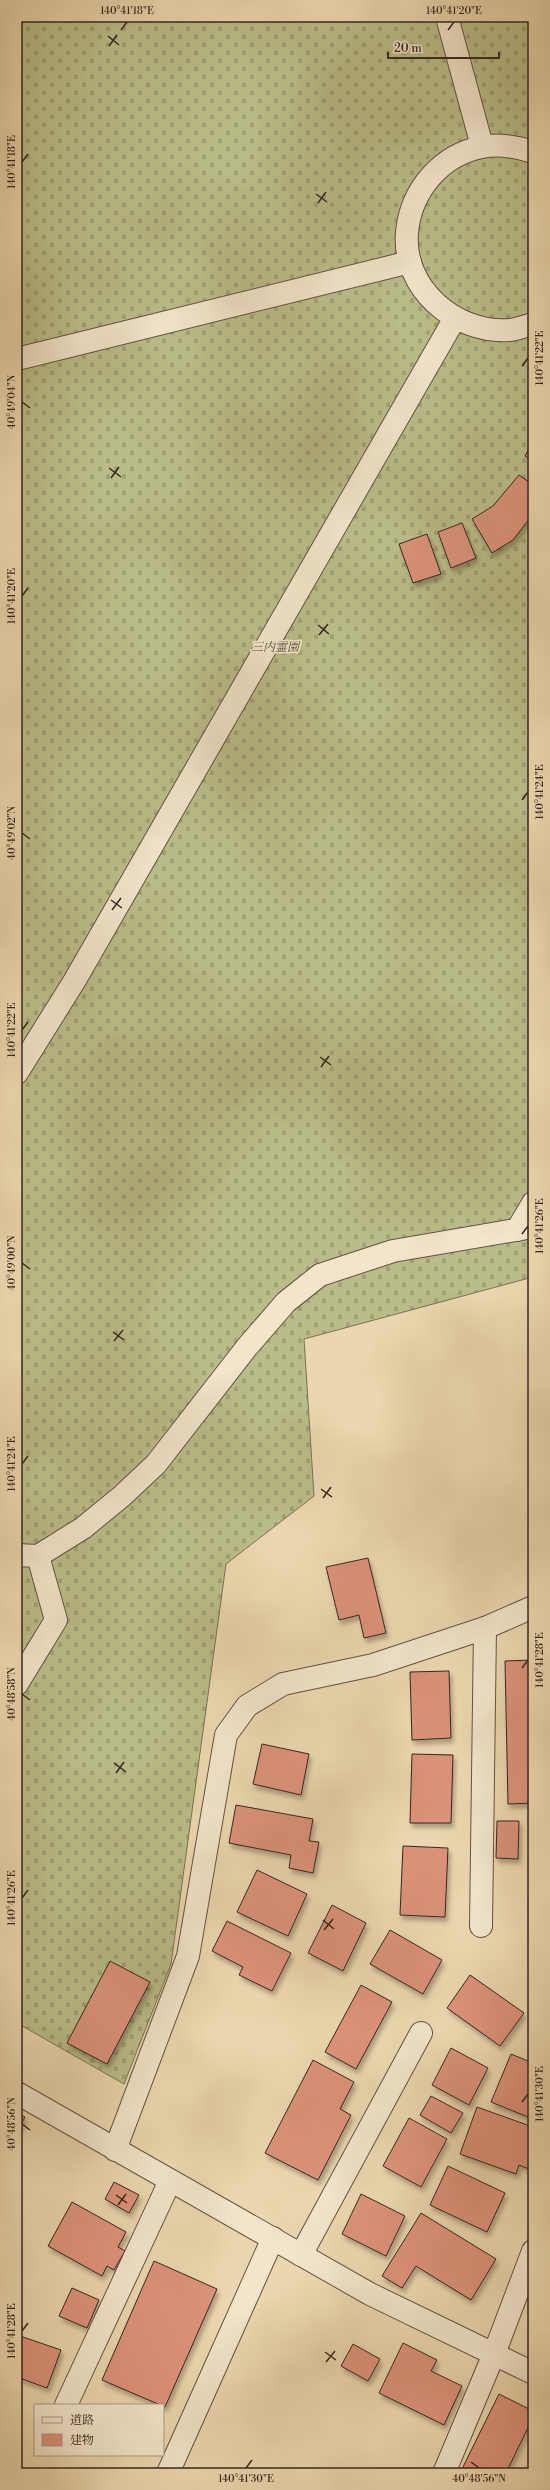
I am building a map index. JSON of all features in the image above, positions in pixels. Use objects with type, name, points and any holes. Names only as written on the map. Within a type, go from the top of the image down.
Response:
[{"type":"street","points":[[447,17],[482,146]]},
{"type":"street","points":[[533,152],[510,146],[482,146],[453,157],[430,176],[414,202],[407,232],[410,262],[420,285],[435,304],[455,318],[481,328],[510,330],[533,324]]},
{"type":"street","points":[[17,359],[410,262]]},
{"type":"street","points":[[17,1073],[75,980],[455,318]]},
{"type":"street","points":[[17,1555],[38,1556],[82,1528],[122,1496],[156,1464],[246,1347],[286,1302],[320,1275],[393,1251],[525,1228],[533,1203]]},
{"type":"street","points":[[17,1684],[56,1620],[38,1556]]},
{"type":"street","points":[[115,2150],[188,1956],[226,1735],[247,1706],[283,1684],[373,1665],[485,1628],[533,1607]]},
{"type":"street","points":[[481,1926],[485,1628]]},
{"type":"street","points":[[301,2255],[421,2033]]},
{"type":"street","points":[[17,2092],[115,2150],[370,2294],[533,2373]]},
{"type":"street","points":[[66,2404],[170,2181]]},
{"type":"street","points":[[168,2473],[273,2238]]},
{"type":"street","points":[[444,2473],[494,2354],[533,2251]]},
{"type":"green space","name":"三内霊園","points":[[17,17],[533,17],[533,1277],[304,1339],[314,1496],[226,1564],[171,1964],[124,2084],[17,2023]]},
{"type":"building","points":[[533,442],[533,461],[525,456]]},
{"type":"building","points":[[519,475],[533,485],[533,514],[513,540],[492,553],[472,519],[493,506]]},
{"type":"building","points":[[462,523],[476,558],[451,568],[438,532]]},
{"type":"building","points":[[427,534],[441,574],[413,583],[399,544]]},
{"type":"building","points":[[368,1558],[386,1633],[364,1638],[359,1615],[339,1620],[326,1567]]},
{"type":"building","points":[[533,1660],[533,1803],[508,1804],[505,1661]]},
{"type":"building","points":[[449,1671],[451,1738],[412,1740],[410,1672]]},
{"type":"building","points":[[262,1744],[309,1754],[301,1795],[253,1784]]},
{"type":"building","points":[[412,1754],[453,1755],[451,1823],[410,1823]]},
{"type":"building","points":[[236,1805],[313,1819],[309,1841],[319,1842],[313,1873],[289,1868],[291,1855],[229,1843]]},
{"type":"building","points":[[497,1821],[519,1821],[518,1859],[496,1858]]},
{"type":"building","points":[[403,1846],[448,1848],[445,1917],[400,1915]]},
{"type":"building","points":[[257,1870],[307,1894],[288,1936],[237,1912]]},
{"type":"building","points":[[332,1905],[366,1923],[343,1971],[308,1953]]},
{"type":"building","points":[[227,1921],[291,1953],[272,1991],[239,1975],[243,1967],[212,1951]]},
{"type":"building","points":[[390,1930],[442,1960],[423,1994],[370,1964]]},
{"type":"building","points":[[110,1961],[150,1982],[107,2064],[67,2043]]},
{"type":"building","points":[[470,1975],[524,2013],[500,2046],[447,2008]]},
{"type":"building","points":[[361,1985],[392,2002],[356,2069],[325,2052]]},
{"type":"building","points":[[451,2048],[488,2068],[469,2105],[432,2085]]},
{"type":"building","points":[[511,2054],[533,2063],[533,2119],[491,2102]]},
{"type":"building","points":[[313,2060],[354,2082],[340,2109],[351,2115],[318,2180],[265,2153]]},
{"type":"building","points":[[431,2096],[463,2113],[451,2133],[420,2115]]},
{"type":"building","points":[[477,2107],[533,2127],[533,2157],[529,2169],[519,2165],[516,2174],[460,2154]]},
{"type":"building","points":[[17,2113],[25,2117],[17,2132]]},
{"type":"building","points":[[409,2118],[447,2139],[421,2187],[383,2166]]},
{"type":"building","points":[[448,2166],[505,2193],[487,2232],[430,2205]]},
{"type":"building","points":[[114,2182],[139,2195],[129,2213],[105,2199]]},
{"type":"building","points":[[361,2194],[405,2216],[386,2256],[342,2234]]},
{"type":"building","points":[[72,2202],[126,2232],[118,2247],[125,2251],[114,2270],[107,2266],[102,2276],[48,2246]]},
{"type":"building","points":[[421,2213],[496,2259],[471,2300],[416,2266],[402,2288],[382,2276]]},
{"type":"building","points":[[154,2261],[217,2289],[165,2407],[164,2404],[158,2404],[102,2380]]},
{"type":"building","points":[[72,2288],[99,2300],[87,2328],[59,2316]]},
{"type":"building","points":[[17,2335],[61,2350],[47,2388],[17,2377]]},
{"type":"building","points":[[403,2343],[437,2360],[431,2371],[462,2386],[444,2425],[379,2393]]},
{"type":"building","points":[[353,2344],[380,2359],[368,2381],[341,2366]]},
{"type":"building","points":[[499,2394],[533,2411],[533,2417],[506,2473],[460,2473]]},
{"type":"building","points":[[533,2461],[533,2473],[527,2473]]}]
